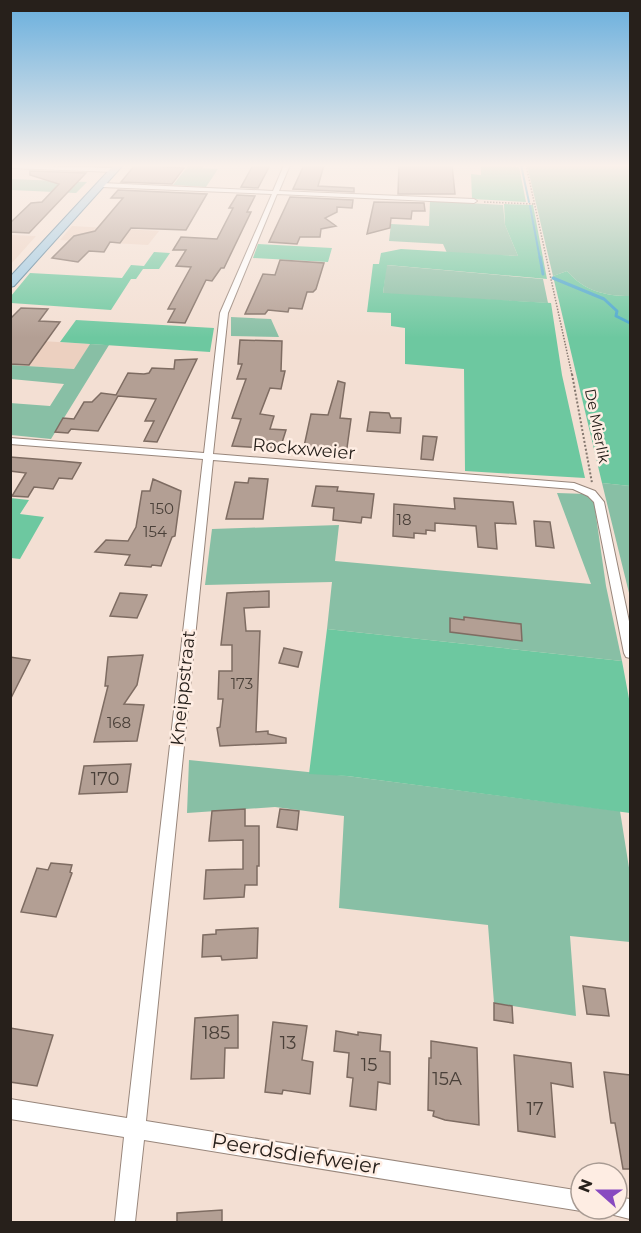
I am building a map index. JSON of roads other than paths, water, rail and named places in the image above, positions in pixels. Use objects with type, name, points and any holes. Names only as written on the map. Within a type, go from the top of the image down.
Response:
[{"type":"main road","points":[[10,284],[67,223]]},
{"type":"street","name":"Kneippstraat","points":[[125,1222],[224,312],[262,223]]},
{"type":"street","name":"Rockxweier","points":[[10,441],[574,486],[594,494],[599,502],[630,653]]},
{"type":"street","name":"Peerdsdiefweier","points":[[10,1108],[569,1199]]},
{"type":"waterway","points":[[533,223],[540,259]]},
{"type":"waterway","points":[[540,257],[543,274]]},
{"type":"waterway","points":[[553,278],[604,299],[617,311],[616,316],[630,323]]}]
